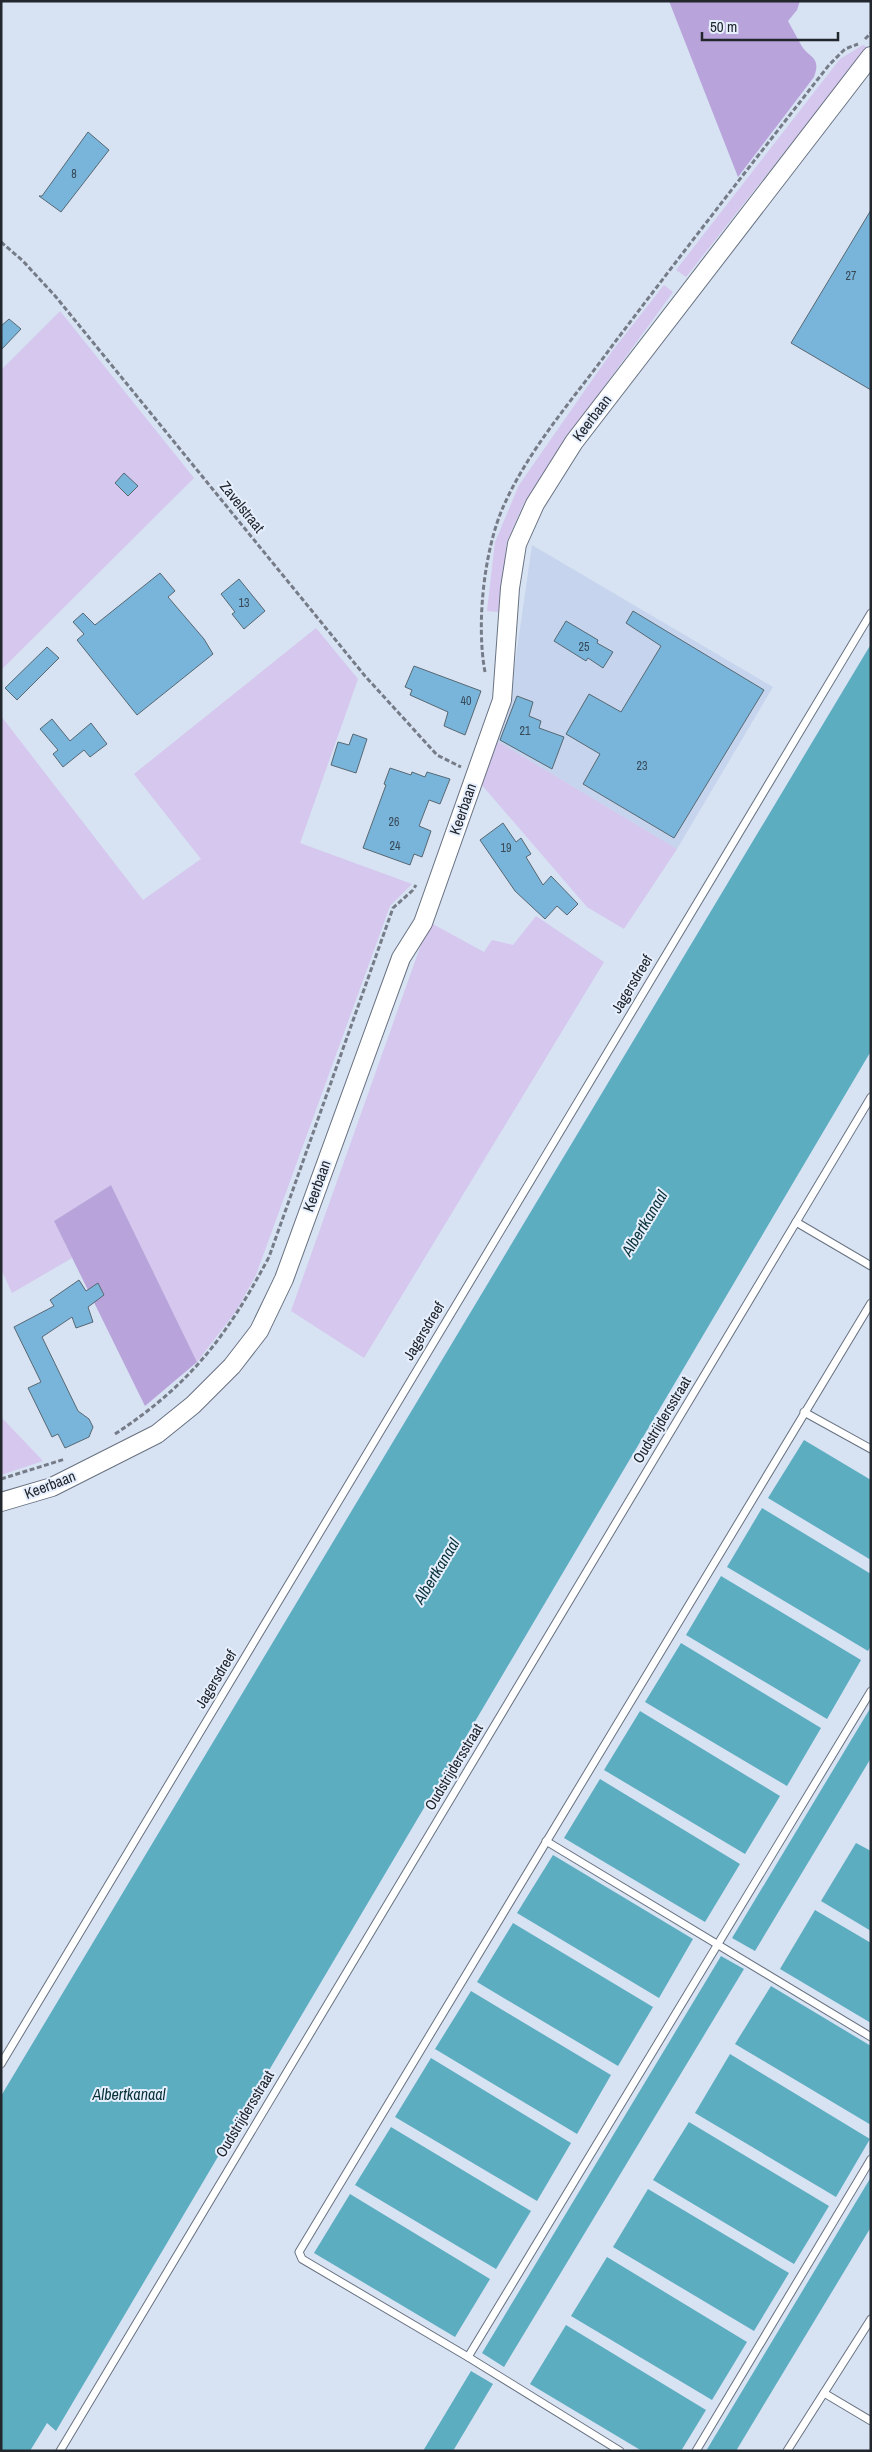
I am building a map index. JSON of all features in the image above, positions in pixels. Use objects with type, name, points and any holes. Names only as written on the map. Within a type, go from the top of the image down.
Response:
[{"type":"street","name":"Keerbaan","points":[[1,1502],[52,1486],[157,1434],[192,1405],[232,1366],[259,1331],[284,1279],[401,958],[423,923],[468,770],[502,700],[510,588],[516,544],[535,504],[574,442],[871,56]]},
{"type":"lane","name":"Jagersdreef","points":[[1,2064],[871,614]]},
{"type":"lane","name":"Oudstrijdersstraat","points":[[60,2451],[871,1097]]},
{"type":"lane","points":[[796,1222],[871,1266]]},
{"type":"lane","points":[[620,2451],[468,2357],[302,2259],[298,2252],[871,1303]]},
{"type":"lane","points":[[804,1412],[871,1449]]},
{"type":"lane","points":[[468,2357],[871,1691]]},
{"type":"lane","points":[[546,1841],[871,2037]]},
{"type":"lane","points":[[696,2451],[871,2159]]},
{"type":"lane","points":[[787,2451],[871,2319]]},
{"type":"lane","points":[[824,2393],[871,2422]]},
{"type":"path","points":[[486,679],[481,652],[488,553],[504,504],[534,453],[662,280],[829,65],[845,49],[858,44],[871,33]]},
{"type":"path","name":"Zavelstraat","points":[[1,242],[24,261],[56,297],[365,676],[437,755],[468,770]]},
{"type":"path","points":[[457,775],[468,770],[463,758]]},
{"type":"path","points":[[108,1438],[131,1423],[186,1379],[210,1352],[244,1303],[269,1257],[393,908],[413,890],[417,883]]},
{"type":"path","points":[[1,1479],[68,1458]]},
{"type":"shaded area","points":[[669,1],[800,1],[797,10],[788,21],[803,48],[815,61],[816,70],[814,77],[738,177]]},
{"type":"shaded area","points":[[863,45],[867,47],[686,277],[676,270],[840,59]]},
{"type":"shaded area","points":[[664,285],[673,292],[555,454],[523,505],[507,542],[499,612],[487,611],[495,542],[519,485],[613,350]]},
{"type":"shaded area","points":[[60,311],[194,478],[1,670],[1,370]]},
{"type":"shaded area","points":[[532,545],[773,687],[677,849],[497,741],[513,677]]},
{"type":"shaded area","points":[[316,628],[358,679],[300,843],[412,884],[390,906],[256,1275],[236,1311],[197,1362],[111,1185],[54,1221],[72,1258],[12,1293],[1,1269],[1,716],[143,900],[201,859],[134,774]]},
{"type":"shaded area","points":[[497,741],[677,849],[624,929],[587,907],[481,784]]},
{"type":"shaded area","points":[[536,916],[604,962],[364,1358],[291,1311],[429,922],[484,952],[492,940],[513,945]]},
{"type":"shaded area","points":[[111,1185],[197,1362],[145,1406],[54,1221]]},
{"type":"shaded area","points":[[1,1417],[43,1461],[1,1475]]},
{"type":"water","name":"Albertkanaal","points":[[871,644],[871,1051],[56,2431],[47,2423],[30,2451],[1,2451],[1,2096]]},
{"type":"water","points":[[804,1440],[871,1480],[871,1560],[768,1498]]},
{"type":"water","points":[[762,1508],[871,1574],[871,1646],[868,1651],[727,1567]]},
{"type":"water","points":[[721,1576],[861,1660],[827,1719],[686,1635]]},
{"type":"water","points":[[681,1643],[821,1728],[787,1786],[645,1702]]},
{"type":"water","points":[[871,1707],[871,1758],[755,1951],[732,1938]]},
{"type":"water","points":[[640,1711],[780,1796],[745,1854],[604,1770]]},
{"type":"water","points":[[600,1779],[740,1864],[705,1922],[564,1838]]},
{"type":"water","points":[[856,1843],[871,1851],[871,1931],[821,1901]]},
{"type":"water","points":[[553,1855],[693,1939],[659,1998],[517,1913]]},
{"type":"water","points":[[815,1910],[871,1943],[871,2023],[780,1969]]},
{"type":"water","points":[[513,1923],[653,2007],[618,2066],[477,1982]]},
{"type":"water","points":[[721,1956],[744,1969],[504,2367],[482,2353]]},
{"type":"water","points":[[771,1986],[871,2046],[871,2125],[735,2044]]},
{"type":"water","points":[[471,1991],[611,2075],[577,2134],[435,2049]]},
{"type":"water","points":[[730,2054],[870,2139],[836,2197],[695,2113]]},
{"type":"water","points":[[431,2058],[571,2143],[537,2201],[395,2117]]},
{"type":"water","points":[[689,2122],[829,2206],[794,2264],[653,2180]]},
{"type":"water","points":[[391,2127],[531,2211],[496,2269],[355,2185]]},
{"type":"water","points":[[871,2177],[871,2227],[736,2451],[706,2451]]},
{"type":"water","points":[[648,2189],[789,2273],[754,2331],[613,2247]]},
{"type":"water","points":[[350,2194],[490,2279],[455,2337],[314,2253]]},
{"type":"water","points":[[607,2257],[747,2342],[712,2400],[571,2316]]},
{"type":"water","points":[[566,2325],[706,2410],[681,2451],[642,2451],[530,2384]]},
{"type":"water","points":[[471,2371],[493,2384],[453,2451],[423,2451]]},
{"type":"building","points":[[88,132],[109,150],[61,212],[39,196],[42,196]]},
{"type":"building","points":[[871,210],[871,390],[791,343]]},
{"type":"building","points":[[9,319],[21,329],[1,350],[1,326]]},
{"type":"building","points":[[124,473],[138,486],[128,496],[115,483]]},
{"type":"building","points":[[160,573],[175,591],[168,597],[204,639],[213,654],[137,715],[77,640],[84,634],[73,622],[83,613],[95,625]]},
{"type":"building","points":[[239,579],[265,611],[244,629],[232,614],[235,612],[221,594]]},
{"type":"building","points":[[633,611],[764,690],[674,838],[583,784],[600,754],[566,734],[589,694],[621,712],[661,646],[626,623]]},
{"type":"building","points":[[566,621],[598,640],[597,643],[613,652],[603,668],[588,658],[586,661],[554,641]]},
{"type":"building","points":[[47,647],[59,658],[17,700],[5,688]]},
{"type":"building","points":[[414,666],[481,691],[465,735],[444,726],[448,712],[410,695],[412,690],[405,687]]},
{"type":"building","points":[[517,696],[533,702],[529,716],[541,721],[539,728],[564,737],[552,769],[500,740]]},
{"type":"building","points":[[52,719],[70,741],[91,723],[107,744],[90,757],[84,750],[63,767],[53,754],[58,750],[40,729]]},
{"type":"building","points":[[353,734],[367,739],[356,773],[331,765],[338,742],[349,745]]},
{"type":"building","points":[[390,768],[411,775],[412,772],[425,777],[427,772],[450,779],[440,804],[429,800],[419,826],[431,831],[422,857],[414,854],[410,865],[363,848],[386,785],[384,784]]},
{"type":"building","points":[[503,823],[516,842],[521,838],[531,854],[526,857],[543,885],[551,876],[578,904],[567,915],[557,906],[545,919],[515,891],[480,840]]},
{"type":"building","points":[[79,1280],[86,1291],[98,1283],[104,1295],[88,1307],[93,1322],[76,1328],[72,1317],[42,1337],[78,1411],[89,1419],[93,1427],[89,1437],[65,1448],[58,1434],[52,1437],[28,1388],[41,1382],[14,1327],[54,1306],[50,1300]]}]
